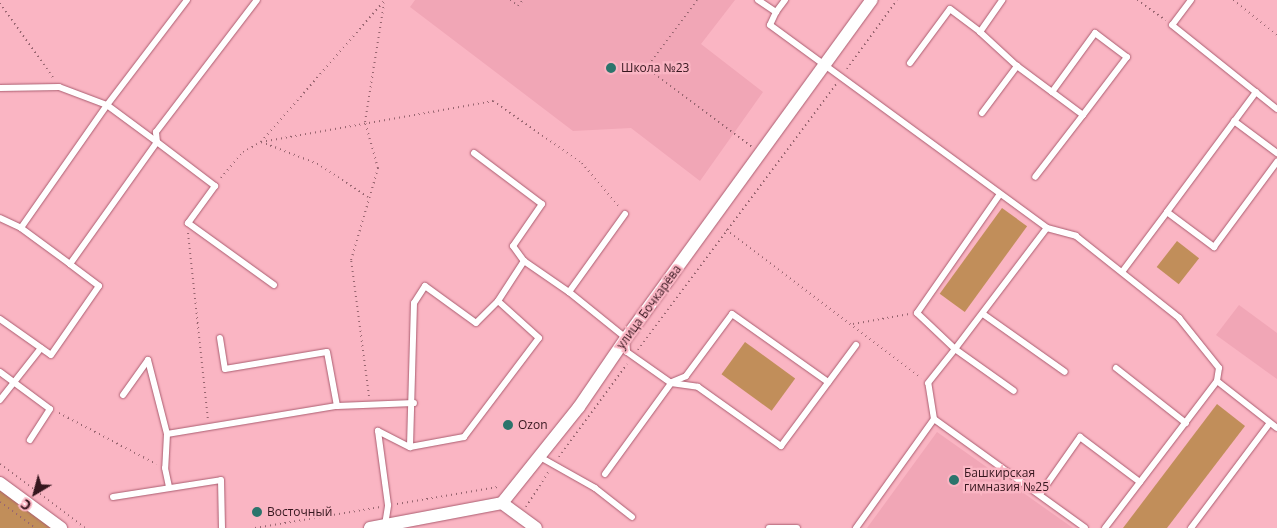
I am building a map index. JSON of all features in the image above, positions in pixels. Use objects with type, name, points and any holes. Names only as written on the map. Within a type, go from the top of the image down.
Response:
[{"type":"street","name":"улица Бочкарёва","points":[[502,503],[580,407],[626,338],[872,0]]},
{"type":"street","points":[[0,483],[60,528]]},
{"type":"street","points":[[370,528],[391,526],[502,503],[536,528]]},
{"type":"lane","points":[[21,228],[107,105],[187,0]]},
{"type":"lane","points":[[70,264],[157,142],[156,132],[257,0]]},
{"type":"lane","points":[[758,0],[776,12]]},
{"type":"lane","points":[[785,0],[776,12],[770,25],[1047,228],[1076,236],[1179,318],[1219,368],[1217,381],[1105,528]]},
{"type":"lane","points":[[980,32],[1002,0]]},
{"type":"lane","points":[[1191,0],[1172,25],[1277,109]]},
{"type":"lane","points":[[910,63],[950,9],[980,32],[1017,66],[1083,115]]},
{"type":"lane","points":[[1035,177],[1127,57],[1095,33],[1052,92]]},
{"type":"lane","points":[[982,113],[1017,66]]},
{"type":"lane","points":[[0,88],[59,87],[107,105],[215,186],[188,223],[274,285]]},
{"type":"lane","points":[[1122,272],[1256,92]]},
{"type":"lane","points":[[1234,121],[1277,153]]},
{"type":"lane","points":[[474,153],[542,204],[513,246],[524,261],[569,292],[626,338],[627,352],[671,383],[698,387],[781,446],[856,345]]},
{"type":"lane","points":[[1166,212],[1214,248],[1277,162]]},
{"type":"lane","points":[[1000,194],[917,313],[955,349],[1014,392]]},
{"type":"lane","points":[[569,292],[625,214]]},
{"type":"lane","points":[[0,218],[21,228],[99,286],[51,355],[0,319]]},
{"type":"lane","points":[[856,528],[934,419],[928,383],[984,314],[1047,228]]},
{"type":"lane","points":[[410,446],[414,403],[414,303],[425,286],[476,323],[498,301],[524,261]]},
{"type":"lane","points":[[391,526],[378,431],[410,446],[464,437],[539,338],[498,301]]},
{"type":"lane","points":[[605,474],[671,383],[686,376],[732,314],[828,382]]},
{"type":"lane","points":[[984,314],[1065,372]]},
{"type":"lane","points":[[220,338],[225,369],[327,352],[337,406]]},
{"type":"lane","points":[[0,400],[41,348]]},
{"type":"lane","points":[[123,395],[148,360],[167,434],[165,468],[168,486]]},
{"type":"lane","points":[[1116,368],[1186,423]]},
{"type":"lane","points":[[0,372],[50,409],[30,440]]},
{"type":"lane","points":[[1217,381],[1269,424],[1277,428]]},
{"type":"lane","points":[[167,434],[337,406],[414,403]]},
{"type":"lane","points":[[934,419],[1040,494],[1084,528]]},
{"type":"lane","points":[[1191,528],[1269,424]]},
{"type":"lane","points":[[1040,494],[1080,437],[1140,482]]},
{"type":"lane","points":[[540,457],[595,488],[632,517]]},
{"type":"lane","points":[[113,497],[168,486],[221,480],[222,528]]},
{"type":"lane","points":[[769,528],[796,528]]},
{"type":"path","points":[[370,406],[351,260],[378,168],[366,122],[385,0]]},
{"type":"path","points":[[510,0],[518,6],[522,0]]},
{"type":"path","points":[[697,0],[646,68],[760,152]]},
{"type":"path","points":[[532,513],[525,508],[553,466],[897,0]]},
{"type":"path","points":[[1136,0],[1172,25]]},
{"type":"path","points":[[1233,0],[1277,35]]},
{"type":"path","points":[[0,3],[59,87]]},
{"type":"path","points":[[261,142],[384,4]]},
{"type":"path","points":[[215,186],[243,152],[261,142],[493,101],[582,164],[625,214]]},
{"type":"path","points":[[261,142],[318,164],[370,198]]},
{"type":"path","points":[[188,223],[209,427]]},
{"type":"path","points":[[726,230],[928,383]]},
{"type":"path","points":[[851,324],[917,313]]},
{"type":"path","points":[[50,409],[165,468]]},
{"type":"path","points":[[0,464],[85,528]]},
{"type":"path","points":[[255,528],[490,489]]},
{"type":"path","points":[[0,502],[35,528]]},
{"type":"shaded area","name":"Школа №23","points":[[415,0],[735,0],[701,44],[763,92],[700,181],[631,128],[573,131],[410,7]]},
{"type":"shaded area","points":[[1002,208],[1027,226],[965,312],[940,294]]},
{"type":"shaded area","points":[[1177,241],[1199,258],[1179,284],[1157,267]]},
{"type":"shaded area","points":[[1239,305],[1277,333],[1277,379],[1216,335]]},
{"type":"shaded area","points":[[745,342],[795,378],[772,411],[721,374]]},
{"type":"shaded area","points":[[1217,404],[1245,426],[1167,528],[1123,528]]},
{"type":"shaded area","name":"Башкирская гимназия №25","points":[[937,432],[1073,528],[867,528]]},
{"type":"shaded area","points":[[0,490],[52,528],[0,528]]},
{"type":"place","name":"Школа №23","points":[[611,68]]},
{"type":"place","name":"Ozon","points":[[508,425]]},
{"type":"place","name":"Башкирская гимназия №25","points":[[954,480]]},
{"type":"place","name":"Восточный","points":[[257,512]]}]
